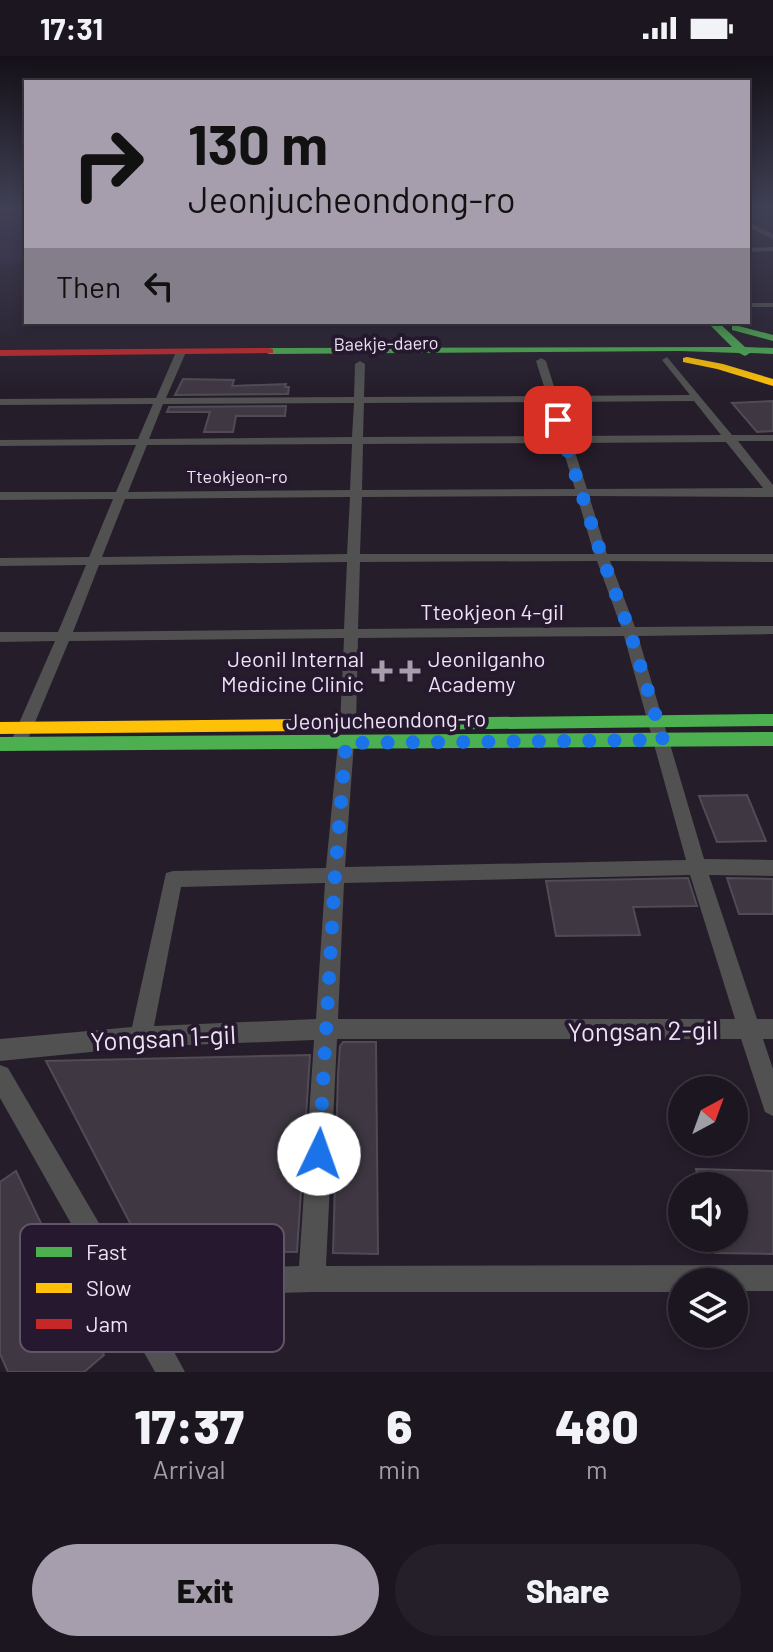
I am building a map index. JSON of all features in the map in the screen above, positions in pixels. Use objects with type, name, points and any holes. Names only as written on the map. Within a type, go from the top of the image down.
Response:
[{"type":"street","points":[[750,305],[773,305]]},
{"type":"street","points":[[703,324],[701,334],[675,344],[676,356],[697,398],[772,492]]},
{"type":"street","points":[[715,324],[762,356]]},
{"type":"street","points":[[732,325],[762,356],[773,381]]},
{"type":"street","points":[[732,325],[773,338]]},
{"type":"street","name":"Baekje-daero","points":[[0,353],[130,359],[762,356]]},
{"type":"street","points":[[676,356],[691,363],[719,366],[773,381]]},
{"type":"street","name":"Baekje-daero","points":[[179,359],[360,364],[676,356]]},
{"type":"street","name":"Baekje-daero","points":[[0,365],[130,359]]},
{"type":"street","points":[[14,739],[66,636],[92,561],[179,359]]},
{"type":"street","points":[[541,361],[550,399],[567,440],[602,557],[630,632],[661,731]]},
{"type":"street","points":[[312,1279],[335,874],[353,633],[354,493],[360,364]]},
{"type":"street","points":[[0,402],[697,398]]},
{"type":"street","points":[[358,440],[773,438]]},
{"type":"street","name":"Tteokjeon-ro","points":[[0,443],[358,440]]},
{"type":"street","points":[[584,493],[772,492]]},
{"type":"street","name":"Tteokjeon-ro","points":[[0,496],[584,493]]},
{"type":"street","points":[[0,562],[432,557],[773,558]]},
{"type":"street","name":"Tteokjeon 4-gil","points":[[66,636],[773,630]]},
{"type":"street","points":[[0,637],[66,636]]},
{"type":"street","name":"Jeonjucheondong-ro","points":[[661,731],[773,720]]},
{"type":"street","name":"Jeonjucheondong-ro","points":[[0,728],[14,739],[103,746],[347,734]]},
{"type":"street","name":"Jeonjucheondong-ro","points":[[14,739],[661,731],[773,739]]},
{"type":"street","name":"Yongsan 2-gil","points":[[661,731],[697,867],[773,1104]]},
{"type":"street","points":[[0,756],[98,755],[103,746]]},
{"type":"street","points":[[141,1037],[173,879],[773,868]]},
{"type":"street","name":"Yongsan 1-gil","points":[[0,1050],[141,1037],[326,1029],[538,1031]]},
{"type":"street","name":"Yongsan 2-gil","points":[[538,1031],[773,1029]]},
{"type":"street","points":[[0,1076],[85,1224]]},
{"type":"street","points":[[284,1280],[773,1278]]},
{"type":"street","points":[[159,1352],[171,1372]]},
{"type":"building","points":[[183,379],[234,380],[232,386],[286,384],[285,387],[289,387],[288,394],[175,395]]},
{"type":"building","points":[[773,401],[773,431],[757,432],[732,403]]},
{"type":"building","points":[[286,406],[285,416],[236,416],[233,432],[204,432],[210,412],[167,412],[169,407]]},
{"type":"building","points":[[747,795],[766,841],[717,842],[699,796]]},
{"type":"building","points":[[688,878],[697,906],[633,907],[640,935],[556,936],[546,881]]},
{"type":"building","points":[[727,878],[773,879],[773,914],[739,914]]},
{"type":"building","points":[[343,1042],[376,1042],[378,1254],[333,1253],[338,1074]]},
{"type":"building","points":[[310,1055],[297,1252],[284,1252],[284,1224],[131,1224],[46,1061]]},
{"type":"building","points":[[696,1169],[773,1171],[773,1254],[715,1253],[748,1252],[748,1172],[697,1172]]},
{"type":"building","points":[[16,1171],[41,1224],[20,1224],[20,1352],[103,1352],[104,1355],[84,1372],[8,1372],[0,1354],[0,1182]]},
{"type":"traffic: fast","points":[[714,324],[745,353]]},
{"type":"traffic: fast","points":[[735,328],[773,338]]},
{"type":"traffic: fast","points":[[269,351],[680,348],[773,351]]},
{"type":"traffic: fast","points":[[407,724],[773,720]]},
{"type":"traffic: fast","points":[[0,744],[773,739]]},
{"type":"traffic: slow","points":[[687,360],[719,366],[773,383]]},
{"type":"traffic: slow","points":[[0,728],[407,724]]},
{"type":"traffic: jam","points":[[0,353],[269,351]]},
{"type":"place","name":"Jeonil Internal Medicine Clinic","points":[[382,671]]},
{"type":"place","name":"Jeonilganho Academy","points":[[410,671]]},
{"type":"route","points":[[319,1154],[346,743],[663,740],[558,420]]}]
